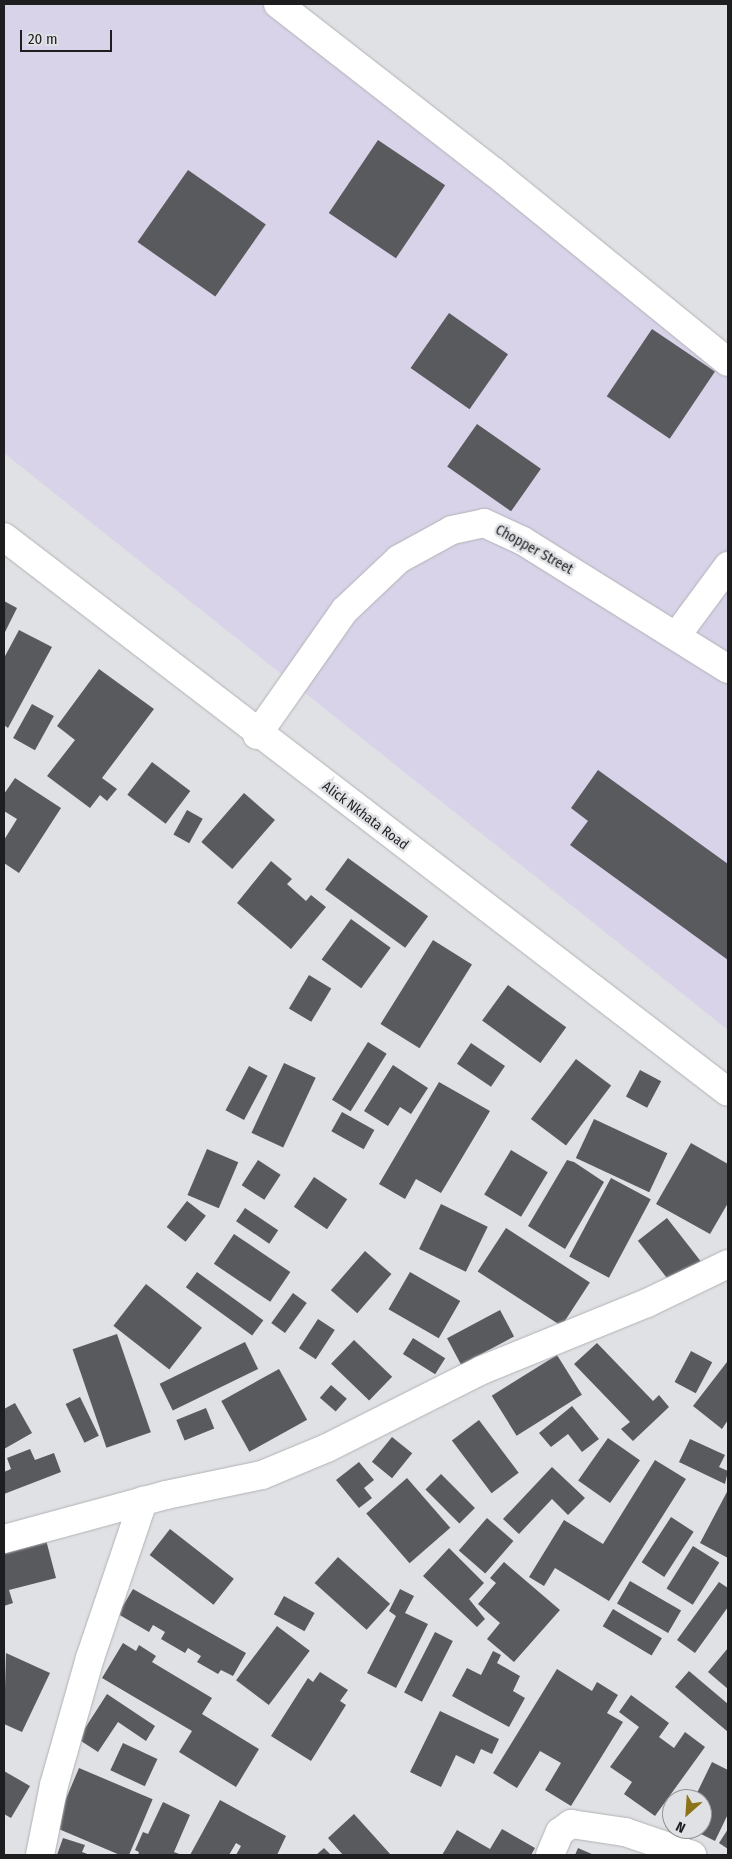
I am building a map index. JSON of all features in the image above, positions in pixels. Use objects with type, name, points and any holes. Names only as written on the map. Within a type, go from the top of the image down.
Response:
[{"type":"street","points":[[278,4],[494,172],[728,362]]},
{"type":"street","name":"Chopper Street","points":[[257,735],[345,610],[399,558],[452,530],[484,523],[523,541],[677,635],[728,669]]},
{"type":"street","name":"Alick Nkhata Road","points":[[4,538],[257,735],[728,1092]]},
{"type":"street","points":[[677,635],[728,566]]},
{"type":"street","points":[[4,1539],[142,1501],[262,1476],[326,1448],[482,1370],[647,1303],[728,1264]]},
{"type":"street","points":[[40,1855],[54,1784],[90,1658],[142,1501]]},
{"type":"street","points":[[550,1855],[560,1832],[571,1824],[625,1832],[692,1855]]},
{"type":"shaded area","points":[[4,4],[268,4],[728,363],[728,1030],[4,453]]},
{"type":"building","points":[[378,140],[445,185],[396,258],[329,213]]},
{"type":"building","points":[[188,170],[266,224],[215,297],[138,242]]},
{"type":"building","points":[[449,313],[508,354],[470,409],[411,368]]},
{"type":"building","points":[[652,329],[715,371],[670,439],[607,396]]},
{"type":"building","points":[[477,424],[541,469],[511,511],[447,467]]},
{"type":"building","points":[[4,601],[17,608],[4,634]]},
{"type":"building","points":[[19,630],[52,647],[8,728],[4,725],[4,658]]},
{"type":"building","points":[[99,669],[154,709],[102,778],[117,789],[107,801],[100,795],[90,808],[47,776],[75,740],[57,726]]},
{"type":"building","points":[[32,704],[54,716],[35,750],[13,738]]},
{"type":"building","points":[[152,762],[190,791],[166,824],[127,795]]},
{"type":"building","points":[[598,770],[728,864],[728,960],[570,845],[588,821],[571,808]]},
{"type":"building","points":[[15,778],[61,808],[19,873],[4,863],[4,840],[17,819],[4,811],[4,794]]},
{"type":"building","points":[[244,793],[275,820],[232,869],[201,842]]},
{"type":"building","points":[[187,810],[203,819],[189,843],[173,834]]},
{"type":"building","points":[[348,858],[428,916],[405,948],[325,890]]},
{"type":"building","points":[[271,861],[292,879],[287,884],[306,901],[311,895],[326,907],[291,949],[237,903]]},
{"type":"building","points":[[351,919],[391,948],[361,988],[322,959]]},
{"type":"building","points":[[433,940],[472,964],[420,1048],[381,1024]]},
{"type":"building","points":[[309,975],[331,988],[311,1022],[289,1008]]},
{"type":"building","points":[[508,985],[566,1027],[540,1063],[482,1021]]},
{"type":"building","points":[[368,1042],[387,1054],[351,1111],[332,1100]]},
{"type":"building","points":[[471,1043],[505,1066],[491,1087],[457,1064]]},
{"type":"building","points":[[576,1059],[611,1085],[566,1145],[531,1119]]},
{"type":"building","points":[[284,1063],[316,1078],[283,1148],[251,1133]]},
{"type":"building","points":[[393,1065],[428,1088],[411,1114],[400,1107],[388,1126],[364,1111]]},
{"type":"building","points":[[249,1066],[268,1076],[244,1120],[226,1110]]},
{"type":"building","points":[[640,1070],[661,1081],[647,1108],[626,1096]]},
{"type":"building","points":[[439,1082],[490,1111],[441,1193],[416,1179],[405,1199],[379,1184]]},
{"type":"building","points":[[342,1112],[374,1130],[364,1149],[331,1131]]},
{"type":"building","points":[[594,1119],[667,1153],[649,1192],[576,1158]]},
{"type":"building","points":[[691,1143],[728,1164],[728,1203],[710,1234],[656,1204]]},
{"type":"building","points":[[207,1149],[238,1162],[219,1208],[187,1195]]},
{"type":"building","points":[[511,1150],[548,1172],[521,1217],[484,1195]]},
{"type":"building","points":[[258,1160],[281,1175],[264,1200],[242,1185]]},
{"type":"building","points":[[567,1160],[574,1162],[604,1182],[565,1249],[528,1226]]},
{"type":"building","points":[[314,1177],[347,1199],[327,1229],[294,1207]]},
{"type":"building","points":[[611,1178],[651,1199],[609,1278],[569,1257]]},
{"type":"building","points":[[187,1201],[206,1216],[186,1242],[167,1227]]},
{"type":"building","points":[[441,1204],[488,1227],[466,1272],[419,1249]]},
{"type":"building","points":[[245,1208],[278,1230],[269,1244],[236,1221]]},
{"type":"building","points":[[667,1218],[702,1263],[673,1286],[638,1241]]},
{"type":"building","points":[[506,1228],[590,1282],[562,1326],[478,1272]]},
{"type":"building","points":[[234,1234],[290,1272],[270,1302],[214,1264]]},
{"type":"building","points":[[365,1251],[391,1274],[357,1313],[331,1290]]},
{"type":"building","points":[[197,1272],[263,1320],[252,1336],[186,1287]]},
{"type":"building","points":[[410,1272],[460,1301],[439,1338],[388,1309]]},
{"type":"building","points":[[146,1284],[202,1328],[169,1369],[113,1326]]},
{"type":"building","points":[[293,1293],[307,1303],[285,1333],[271,1323]]},
{"type":"building","points":[[500,1310],[514,1336],[461,1365],[447,1338]]},
{"type":"building","points":[[318,1319],[335,1330],[316,1359],[299,1348]]},
{"type":"building","points":[[117,1334],[151,1432],[106,1448],[73,1349]]},
{"type":"building","points":[[413,1338],[445,1358],[435,1374],[403,1354]]},
{"type":"building","points":[[354,1340],[392,1377],[369,1401],[331,1364]]},
{"type":"building","points":[[245,1342],[258,1369],[173,1411],[160,1384]]},
{"type":"building","points":[[597,1343],[653,1401],[659,1395],[669,1407],[633,1441],[621,1429],[630,1422],[574,1364]]},
{"type":"building","points":[[691,1351],[712,1362],[696,1393],[675,1382]]},
{"type":"building","points":[[557,1355],[582,1395],[517,1436],[492,1396]]},
{"type":"building","points":[[727,1362],[728,1420],[722,1429],[693,1406]]},
{"type":"building","points":[[279,1369],[307,1420],[249,1452],[221,1401]]},
{"type":"building","points":[[331,1385],[347,1399],[336,1412],[320,1398]]},
{"type":"building","points":[[80,1397],[99,1436],[84,1443],[66,1404]]},
{"type":"building","points":[[15,1403],[32,1433],[4,1449],[4,1409]]},
{"type":"building","points":[[572,1406],[599,1439],[582,1452],[568,1434],[551,1447],[539,1433]]},
{"type":"building","points":[[206,1408],[214,1428],[185,1440],[176,1420]]},
{"type":"building","points":[[479,1420],[519,1473],[492,1493],[452,1440]]},
{"type":"building","points":[[392,1437],[412,1453],[392,1478],[372,1462]]},
{"type":"building","points":[[608,1438],[640,1460],[610,1503],[578,1481]]},
{"type":"building","points":[[690,1439],[725,1455],[719,1467],[728,1471],[725,1484],[679,1462]]},
{"type":"building","points":[[30,1449],[35,1460],[54,1453],[61,1472],[4,1494],[4,1472],[11,1469],[7,1458]]},
{"type":"building","points":[[655,1460],[686,1479],[609,1601],[555,1568],[544,1586],[529,1577],[564,1520],[603,1544]]},
{"type":"building","points":[[359,1462],[374,1480],[364,1488],[372,1498],[359,1508],[336,1480]]},
{"type":"building","points":[[552,1467],[585,1498],[568,1515],[552,1499],[519,1534],[503,1519]]},
{"type":"building","points":[[441,1474],[475,1508],[459,1523],[425,1490]]},
{"type":"building","points":[[407,1478],[450,1528],[410,1563],[366,1513]]},
{"type":"building","points":[[728,1490],[728,1558],[700,1543]]},
{"type":"building","points":[[671,1517],[694,1532],[664,1577],[642,1562]]},
{"type":"building","points":[[487,1518],[513,1541],[485,1573],[459,1550]]},
{"type":"building","points":[[170,1529],[234,1579],[214,1605],[150,1555]]},
{"type":"building","points":[[45,1536],[56,1578],[9,1590],[13,1603],[4,1606],[4,1547]]},
{"type":"building","points":[[693,1546],[719,1562],[693,1605],[667,1588]]},
{"type":"building","points":[[449,1548],[484,1583],[469,1599],[485,1619],[477,1627],[423,1576]]},
{"type":"building","points":[[338,1557],[390,1604],[367,1630],[315,1583]]},
{"type":"building","points":[[504,1562],[560,1610],[514,1662],[487,1639],[500,1623],[478,1604],[496,1583],[490,1578]]},
{"type":"building","points":[[630,1581],[681,1610],[668,1633],[617,1604]]},
{"type":"building","points":[[719,1582],[728,1588],[728,1607],[695,1653],[677,1640]]},
{"type":"building","points":[[133,1589],[246,1653],[233,1676],[221,1670],[218,1674],[197,1662],[201,1656],[188,1648],[185,1653],[161,1639],[165,1632],[153,1625],[149,1632],[118,1614]]},
{"type":"building","points":[[400,1589],[414,1596],[405,1613],[428,1624],[396,1688],[367,1673],[396,1616],[389,1611]]},
{"type":"building","points":[[284,1596],[315,1613],[304,1631],[274,1614]]},
{"type":"building","points":[[613,1609],[662,1638],[652,1656],[603,1626]]},
{"type":"building","points":[[277,1626],[310,1651],[269,1705],[236,1680]]},
{"type":"building","points":[[435,1632],[453,1641],[422,1702],[404,1693]]},
{"type":"building","points":[[123,1643],[136,1651],[139,1645],[156,1656],[152,1662],[212,1698],[202,1714],[259,1749],[236,1787],[179,1752],[192,1731],[102,1678]]},
{"type":"building","points":[[728,1648],[728,1689],[708,1672]]},
{"type":"building","points":[[493,1651],[501,1655],[497,1663],[520,1676],[513,1691],[525,1698],[509,1727],[452,1696],[467,1668],[481,1675]]},
{"type":"building","points":[[6,1653],[50,1673],[22,1732],[4,1724]]},
{"type":"building","points":[[557,1669],[592,1691],[597,1682],[618,1695],[607,1713],[623,1722],[571,1806],[545,1790],[561,1763],[540,1751],[517,1788],[493,1773]]},
{"type":"building","points":[[689,1671],[728,1704],[728,1732],[675,1687]]},
{"type":"building","points":[[320,1672],[348,1690],[340,1701],[346,1705],[311,1761],[271,1736],[308,1678],[313,1682]]},
{"type":"building","points":[[107,1694],[155,1726],[146,1741],[118,1722],[98,1752],[78,1739]]},
{"type":"building","points":[[631,1695],[669,1723],[659,1737],[674,1748],[685,1732],[705,1747],[675,1789],[662,1789],[662,1806],[655,1816],[624,1794],[632,1782],[610,1767],[639,1727],[619,1712]]},
{"type":"building","points":[[440,1711],[499,1739],[492,1754],[481,1749],[474,1764],[456,1755],[441,1787],[410,1772]]},
{"type":"building","points":[[123,1743],[157,1759],[145,1786],[110,1770]]},
{"type":"building","points":[[712,1762],[728,1770],[728,1814],[715,1841],[711,1839],[712,1789],[699,1789]]},
{"type":"building","points":[[79,1768],[153,1799],[129,1855],[120,1855],[54,1827]]},
{"type":"building","points":[[4,1771],[30,1786],[11,1818],[4,1814]]},
{"type":"building","points":[[220,1800],[286,1836],[277,1855],[236,1855],[241,1846],[236,1843],[229,1855],[190,1855]]},
{"type":"building","points":[[163,1802],[190,1815],[174,1852],[182,1855],[138,1855],[139,1852],[135,1850],[143,1832],[148,1834]]},
{"type":"building","points":[[354,1814],[391,1855],[343,1855],[328,1838]]},
{"type":"building","points":[[502,1829],[535,1848],[531,1855],[442,1855],[457,1830],[490,1849]]},
{"type":"building","points":[[728,1829],[728,1849],[719,1843]]},
{"type":"building","points":[[63,1838],[85,1845],[82,1852],[90,1855],[57,1855]]},
{"type":"building","points":[[678,1839],[691,1839],[689,1844]]},
{"type":"building","points":[[324,1848],[331,1855],[316,1855]]},
{"type":"building","points":[[578,1848],[594,1855],[575,1855]]}]
